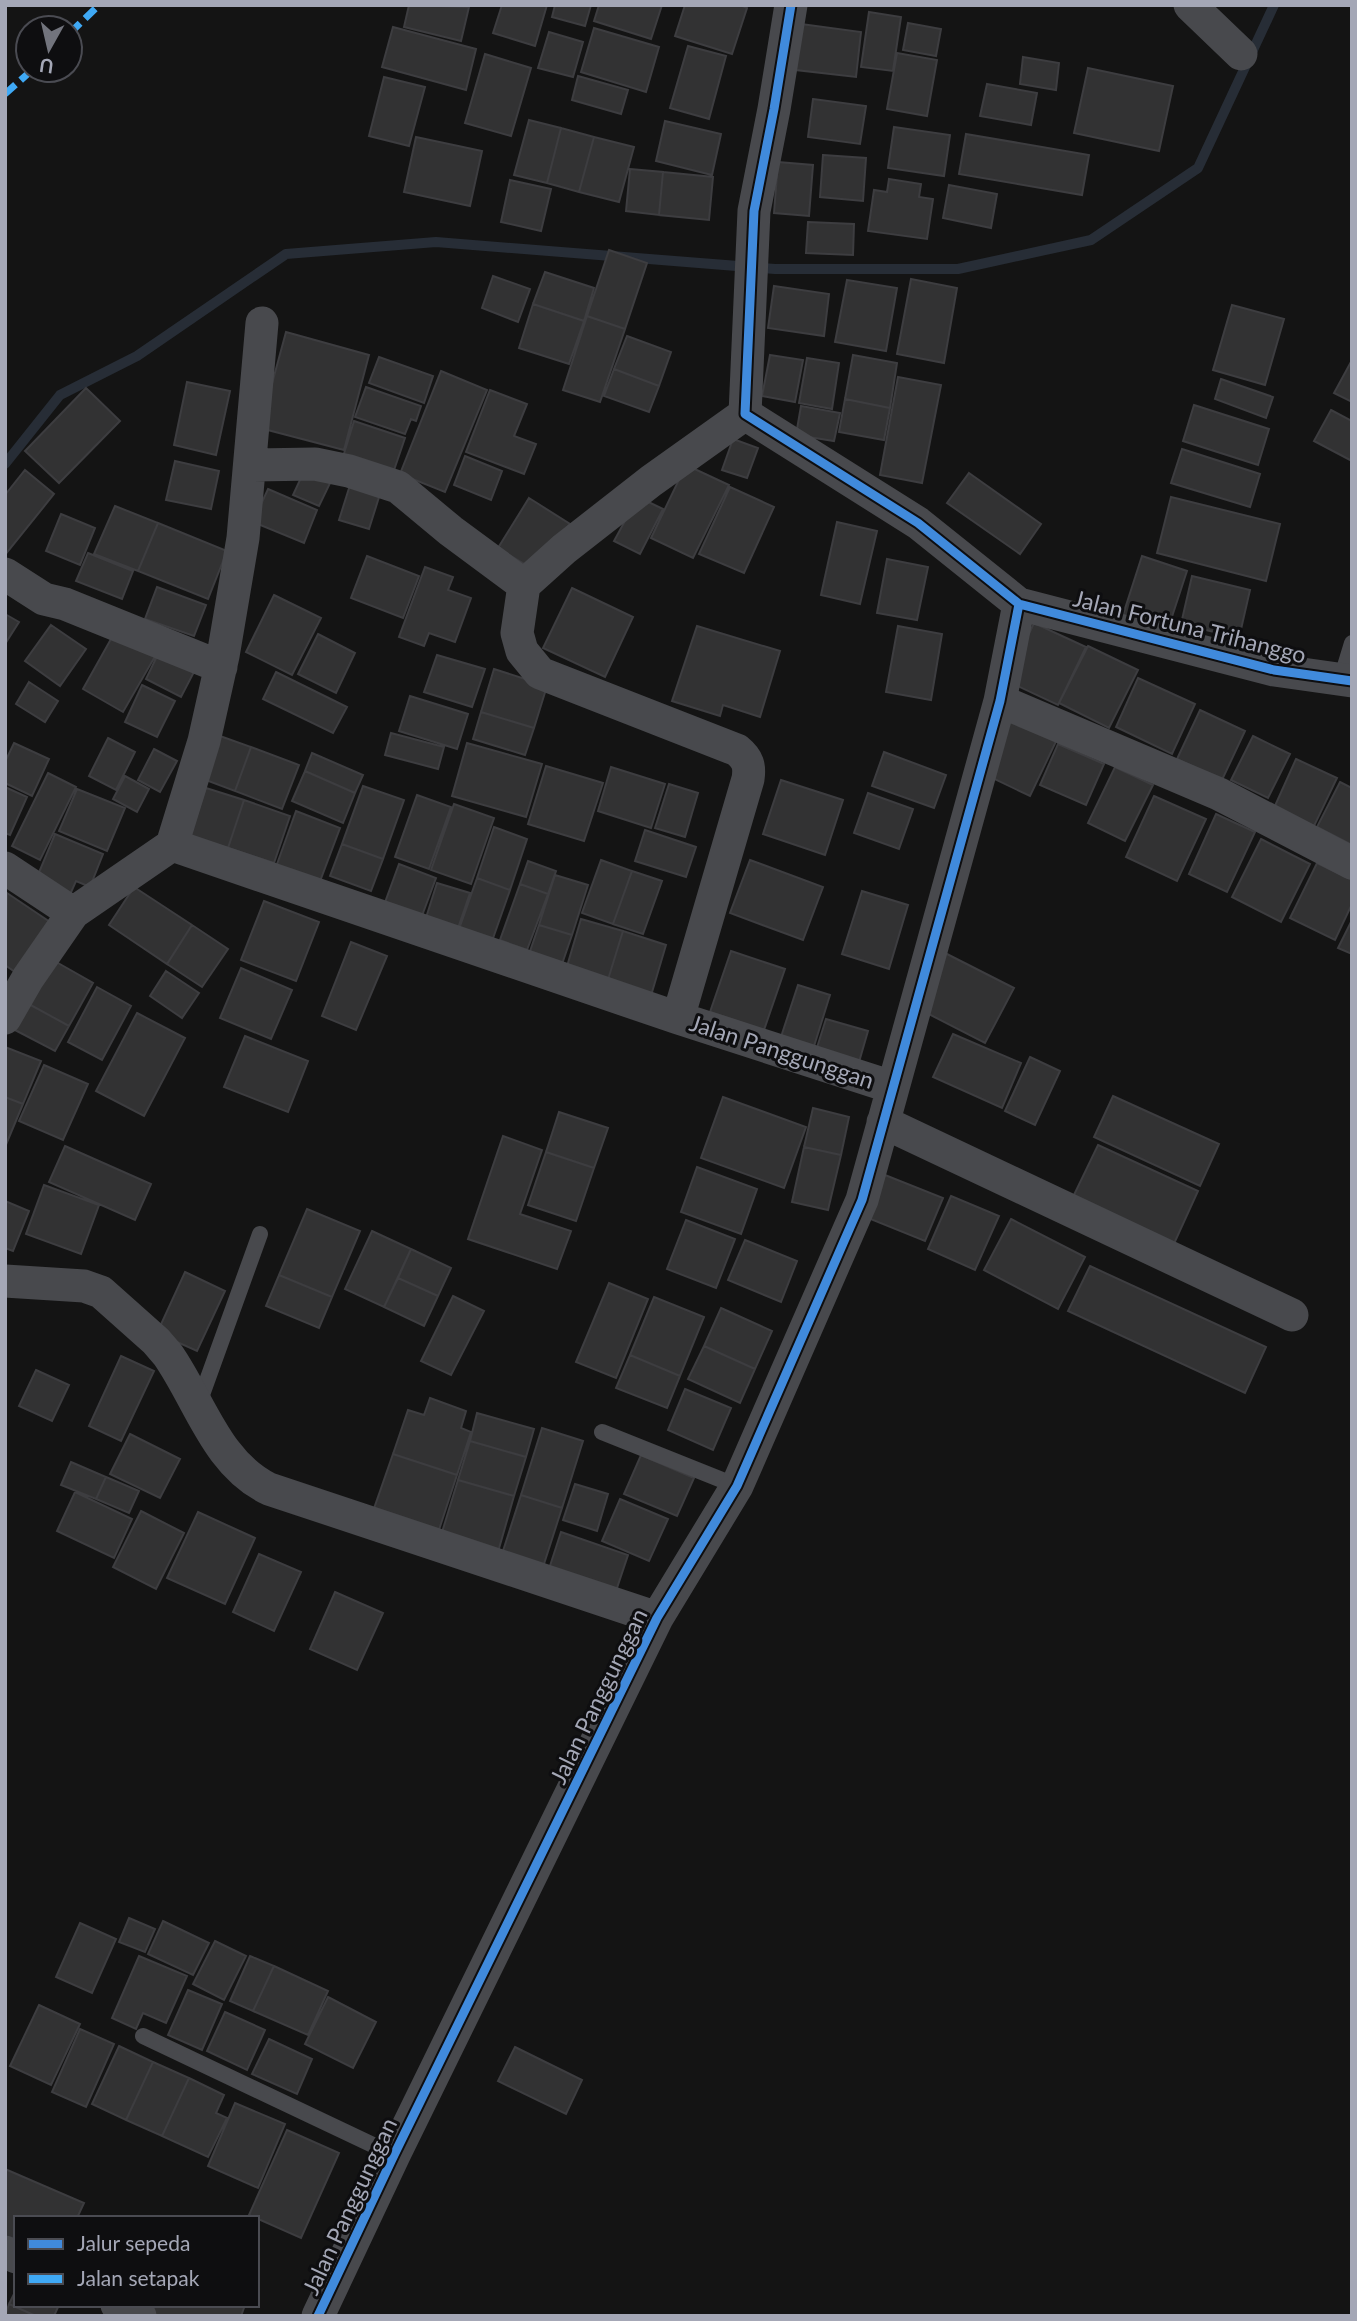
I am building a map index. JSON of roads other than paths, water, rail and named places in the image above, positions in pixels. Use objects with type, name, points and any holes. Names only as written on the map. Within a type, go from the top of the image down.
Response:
[{"type":"street","points":[[745,414],[754,211],[774,109],[790,5]]},
{"type":"street","points":[[1190,5],[1241,54]]},
{"type":"street","points":[[5,1018],[28,978],[73,913],[172,845],[204,741],[221,667],[243,538],[262,323]]},
{"type":"street","points":[[678,1018],[750,767],[745,757],[737,750],[540,673],[523,651],[517,633],[524,585],[618,506],[745,414]]},
{"type":"street","points":[[745,414],[918,523],[1019,604],[1000,701],[892,1087]]},
{"type":"street","points":[[250,465],[315,464],[390,484],[406,493],[451,531],[524,585]]},
{"type":"street","points":[[5,574],[44,599],[65,604],[221,667]]},
{"type":"street","name":"Jalan Fortuna Trihanggo","points":[[1019,604],[1274,670],[1346,680]]},
{"type":"street","points":[[1000,701],[1219,794],[1352,863]]},
{"type":"street","name":"Jalan Panggunggan","points":[[172,845],[678,1018],[892,1087],[862,1200],[737,1486],[657,1618],[318,2316]]},
{"type":"street","points":[[5,868],[73,913]]},
{"type":"street","points":[[883,1122],[1292,1315]]},
{"type":"street","points":[[5,1281],[84,1286],[100,1292],[162,1347],[175,1364],[232,1461],[254,1481],[269,1489],[657,1618]]},
{"type":"street","points":[[121,2307],[139,2316]]},
{"type":"lane","points":[[1346,680],[1352,643]]},
{"type":"lane","points":[[198,1405],[260,1234]]},
{"type":"lane","points":[[602,1432],[737,1486]]},
{"type":"lane","points":[[143,2036],[394,2155]]},
{"type":"waterway","points":[[5,464],[60,395],[137,356],[286,254],[436,242],[775,269],[958,269],[1091,240],[1198,168],[1274,5]]}]
